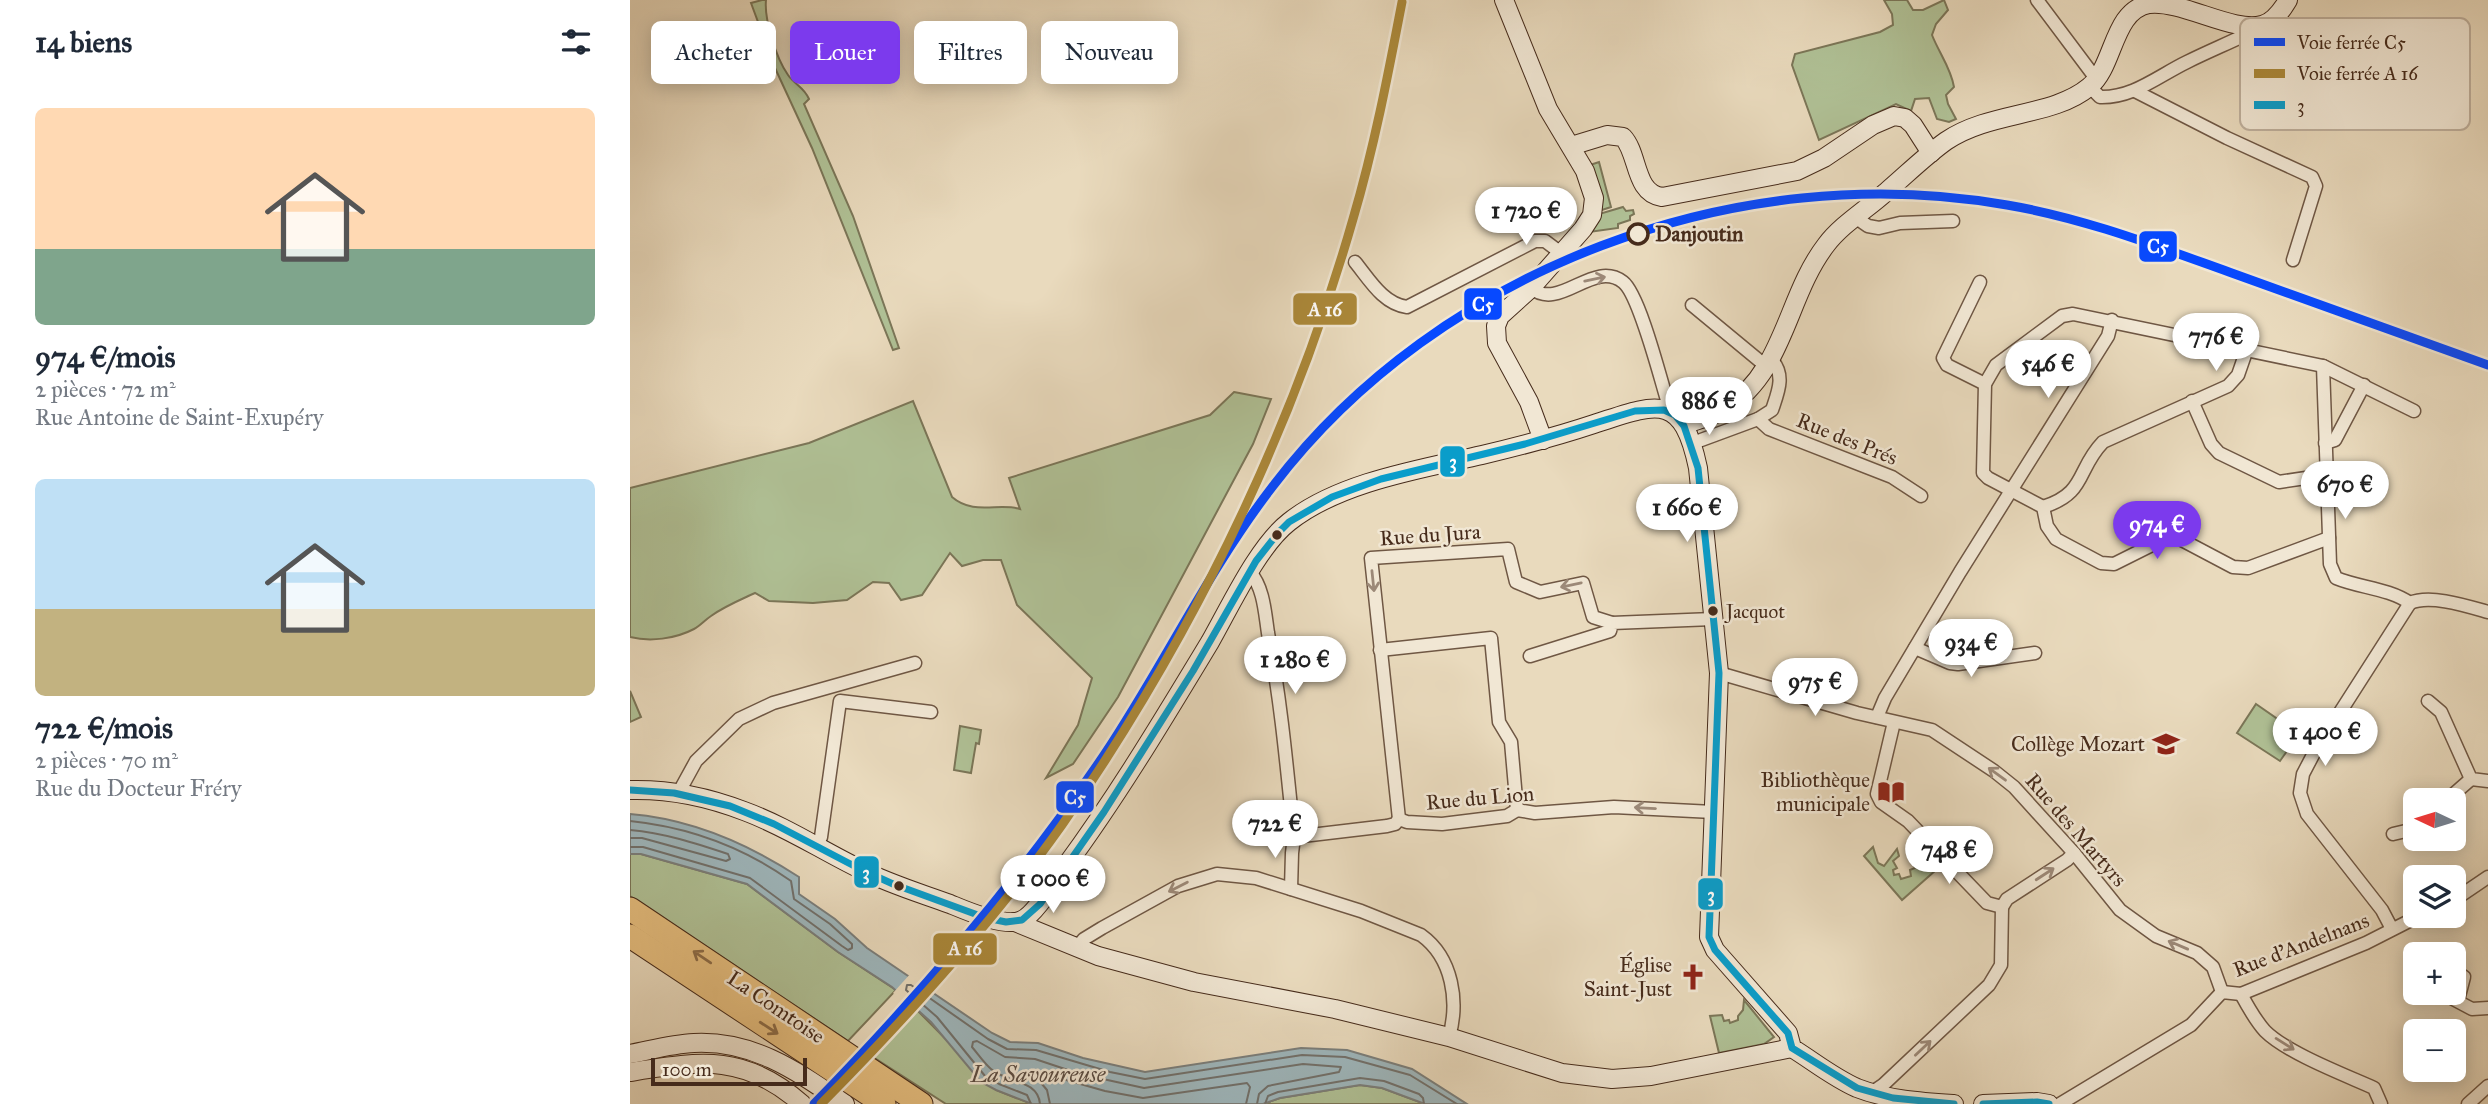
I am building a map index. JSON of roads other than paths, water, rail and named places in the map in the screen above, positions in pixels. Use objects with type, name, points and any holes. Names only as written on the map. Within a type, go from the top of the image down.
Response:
[{"type":"highway","name":"La Comtoise","points":[[630,909],[922,1104]]},
{"type":"highway","name":"La Comtoise","points":[[630,936],[884,1104]]},
{"type":"street","points":[[1504,0],[1548,109],[1572,146],[1592,190],[1592,215],[1573,241],[1556,250],[1503,307],[1496,326],[1497,343],[1528,400],[1542,440]]},
{"type":"street","points":[[2037,0],[2100,97],[2116,97],[2135,91],[2186,62],[2240,37]]},
{"type":"street","points":[[2274,18],[2288,0]]},
{"type":"street","points":[[1685,425],[1727,408],[1746,393],[1769,363],[1813,265],[1834,236],[1931,153],[1972,127],[2065,101],[2093,83],[2130,14],[2139,7],[2161,1],[2240,23]]},
{"type":"street","points":[[2135,91],[2312,177],[2316,186],[2292,260]]},
{"type":"street","points":[[1572,146],[1607,135],[1623,137],[1633,151],[1644,186],[1649,192],[1662,197],[1797,171],[1824,158],[1873,125],[1894,116],[1905,118],[1913,125],[1931,153]]},
{"type":"street","points":[[1855,217],[1868,226],[1879,228],[1900,223],[1953,221]]},
{"type":"street","points":[[1355,262],[1387,299],[1407,307],[1529,243],[1545,241],[1556,250]]},
{"type":"street","points":[[1500,316],[1531,288],[1556,250]]},
{"type":"street","points":[[1531,288],[1539,293],[1552,294],[1597,277],[1610,277],[1628,286],[1667,400],[1667,410]]},
{"type":"street","points":[[1980,282],[1943,358],[1947,365],[1984,384]]},
{"type":"street","points":[[1692,305],[1779,371],[1779,389],[1772,410],[1758,419],[1693,443]]},
{"type":"street","points":[[2246,349],[2238,375],[2228,386],[2103,442],[2095,450],[2074,489],[2062,501],[2043,507],[1983,473],[1984,384],[1996,365],[2062,316],[2073,314],[2112,320],[2246,349],[2323,366],[2414,411]]},
{"type":"street","points":[[1877,717],[1885,698],[1915,648],[2108,336],[2112,320]]},
{"type":"street","points":[[2323,366],[2330,564],[2336,578],[2350,584],[2399,595],[2410,603]]},
{"type":"street","points":[[2325,443],[2335,439],[2364,385]]},
{"type":"street","points":[[2192,401],[2211,444],[2219,453],[2279,482],[2326,475]]},
{"type":"street","points":[[1015,922],[1029,915],[1087,836],[1170,709],[1250,572],[1275,534],[1285,524],[1338,495],[1372,482],[1542,440],[1623,414],[1652,408],[1667,410],[1678,416],[1693,443],[1702,495],[1719,673],[1709,937],[1716,950],[1788,1033],[1792,1048],[1842,1081],[1871,1093],[1884,1097],[1954,1104]]},
{"type":"street","name":"Rue des Prés","points":[[1758,419],[1769,429],[1892,477],[1921,496]]},
{"type":"street","points":[[2043,507],[2047,526],[2056,540],[2101,563],[2113,564],[2164,539],[2180,539],[2233,567],[2248,568],[2329,538]]},
{"type":"street","name":"Rue du Jura","points":[[1380,650],[1371,558],[1508,549],[1516,582],[1540,592],[1583,583],[1593,617],[1612,623]]},
{"type":"street","points":[[1250,572],[1262,599],[1277,678],[1294,837],[1291,889]]},
{"type":"street","points":[[2392,929],[2382,910],[2307,814],[2300,793],[2303,774],[2410,603],[2419,598],[2488,612]]},
{"type":"street","points":[[1530,656],[1610,631],[1612,623],[1713,619]]},
{"type":"street","points":[[1399,820],[1380,650],[1490,638],[1499,722],[1511,743],[1517,810]]},
{"type":"street","points":[[1915,648],[1958,664],[2035,653]]},
{"type":"street","points":[[679,792],[696,761],[739,719],[773,703],[915,663]]},
{"type":"street","name":"Rue des Martyrs","points":[[1719,673],[1932,730],[2014,787],[2074,853],[2120,910],[2156,936],[2197,953],[2213,967],[2222,992]]},
{"type":"street","points":[[817,845],[821,837],[840,701],[931,712]]},
{"type":"street","points":[[2428,701],[2441,712],[2470,779]]},
{"type":"street","points":[[1894,722],[1877,794],[1881,802],[1908,821],[1987,904],[2002,907]]},
{"type":"street","points":[[2460,788],[2470,779],[2488,781]]},
{"type":"street","points":[[630,790],[679,792],[742,810],[898,887],[977,915],[1015,922],[1098,956],[1194,982],[1335,1009],[1449,1037],[1562,1073],[1612,1079],[1681,1071],[1792,1048]]},
{"type":"street","name":"Rue du Lion","points":[[1294,837],[1387,826],[1399,820],[1442,824],[1507,816],[1517,810],[1535,813],[1614,807],[1713,811]]},
{"type":"street","points":[[2393,834],[2403,832]]},
{"type":"street","points":[[1871,1093],[1883,1085],[1989,985],[2001,965],[2002,907],[2007,899],[2074,853]]},
{"type":"street","points":[[1077,946],[1093,934],[1178,886],[1217,874],[1256,878],[1387,920],[1421,935],[1430,942],[1448,971],[1454,995],[1454,1019],[1449,1037]]},
{"type":"street","points":[[2466,892],[2488,877]]},
{"type":"street","name":"Rue d'Andelnans","points":[[2060,1104],[2191,1025],[2222,992],[2241,993],[2366,943],[2403,924]]},
{"type":"street","points":[[2241,993],[2252,1014],[2267,1032],[2322,1064],[2374,1088],[2381,1104]]},
{"type":"street","points":[[2466,1005],[2472,1009],[2488,1008]]},
{"type":"street","points":[[630,1054],[693,1043],[741,1047],[781,1062],[845,1104]]},
{"type":"street","points":[[630,1072],[697,1063],[728,1065],[769,1079],[803,1104]]},
{"type":"street","points":[[2468,1104],[2488,1086]]},
{"type":"street","points":[[1983,1104],[2049,1104]]},
{"type":"water","name":"La Savoureuse","points":[[630,814],[697,827],[739,843],[799,877],[799,894],[835,919],[867,948],[992,1033],[1010,1042],[1038,1043],[1083,1058],[1145,1072],[1301,1048],[1347,1050],[1412,1069],[1467,1104],[1425,1104],[1382,1088],[1360,1085],[1280,1098],[1263,1104],[1032,1104],[981,1082],[931,1022],[892,987],[838,952],[747,884],[641,854],[630,854]]},
{"type":"railway","points":[[824,1104],[889,1018]]},
{"type":"rail line","name":"C5","points":[[814,1104],[930,979],[1038,847],[1126,722],[1249,518],[1273,486],[1341,409],[1420,343],[1507,289],[1601,246],[1700,215],[1802,198],[1905,194],[2007,205],[2064,217],[2120,234],[2488,365]]},
{"type":"place","name":"Danjoutin","points":[[1638,234]]},
{"type":"place","name":"Jacquot","points":[[1713,611]]},
{"type":"place","name":"Collège Mozart","points":[[2166,744]]},
{"type":"place","name":"Bibliothèque municipale","points":[[1891,792]]},
{"type":"place","name":"Église Saint-Just","points":[[1693,977]]}]
